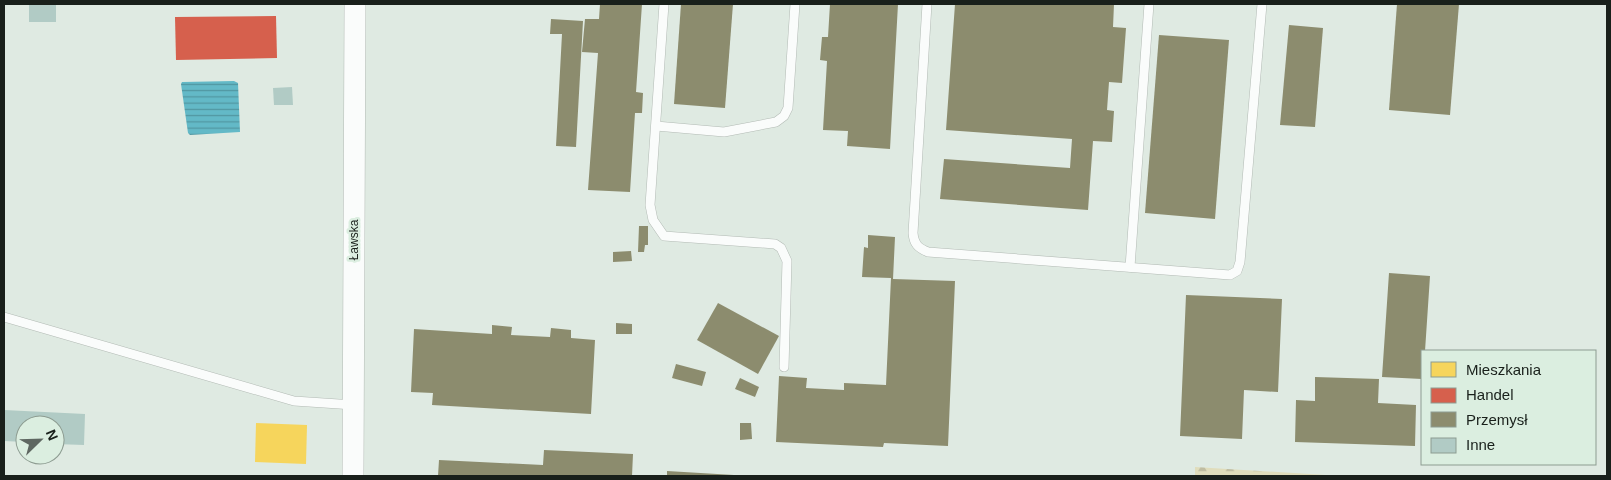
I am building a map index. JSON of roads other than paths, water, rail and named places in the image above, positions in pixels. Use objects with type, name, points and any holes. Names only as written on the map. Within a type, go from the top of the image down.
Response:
[{"type":"street","name":"Ławska","points":[[353,476],[355,4]]},
{"type":"lane","points":[[664,4],[650,205],[653,220],[664,236],[774,244],[781,248],[785,253],[787,261],[784,367]]},
{"type":"lane","points":[[656,126],[724,132],[776,122],[784,116],[788,108],[795,4]]},
{"type":"lane","points":[[927,4],[913,233],[914,243],[928,252],[1230,275],[1237,270],[1240,262],[1262,4]]},
{"type":"lane","points":[[1130,267],[1149,4]]},
{"type":"lane","points":[[4,317],[294,401],[354,405]]},
{"type":"water","points":[[234,81],[238,83],[240,132],[190,135],[188,133],[182,82]]}]
